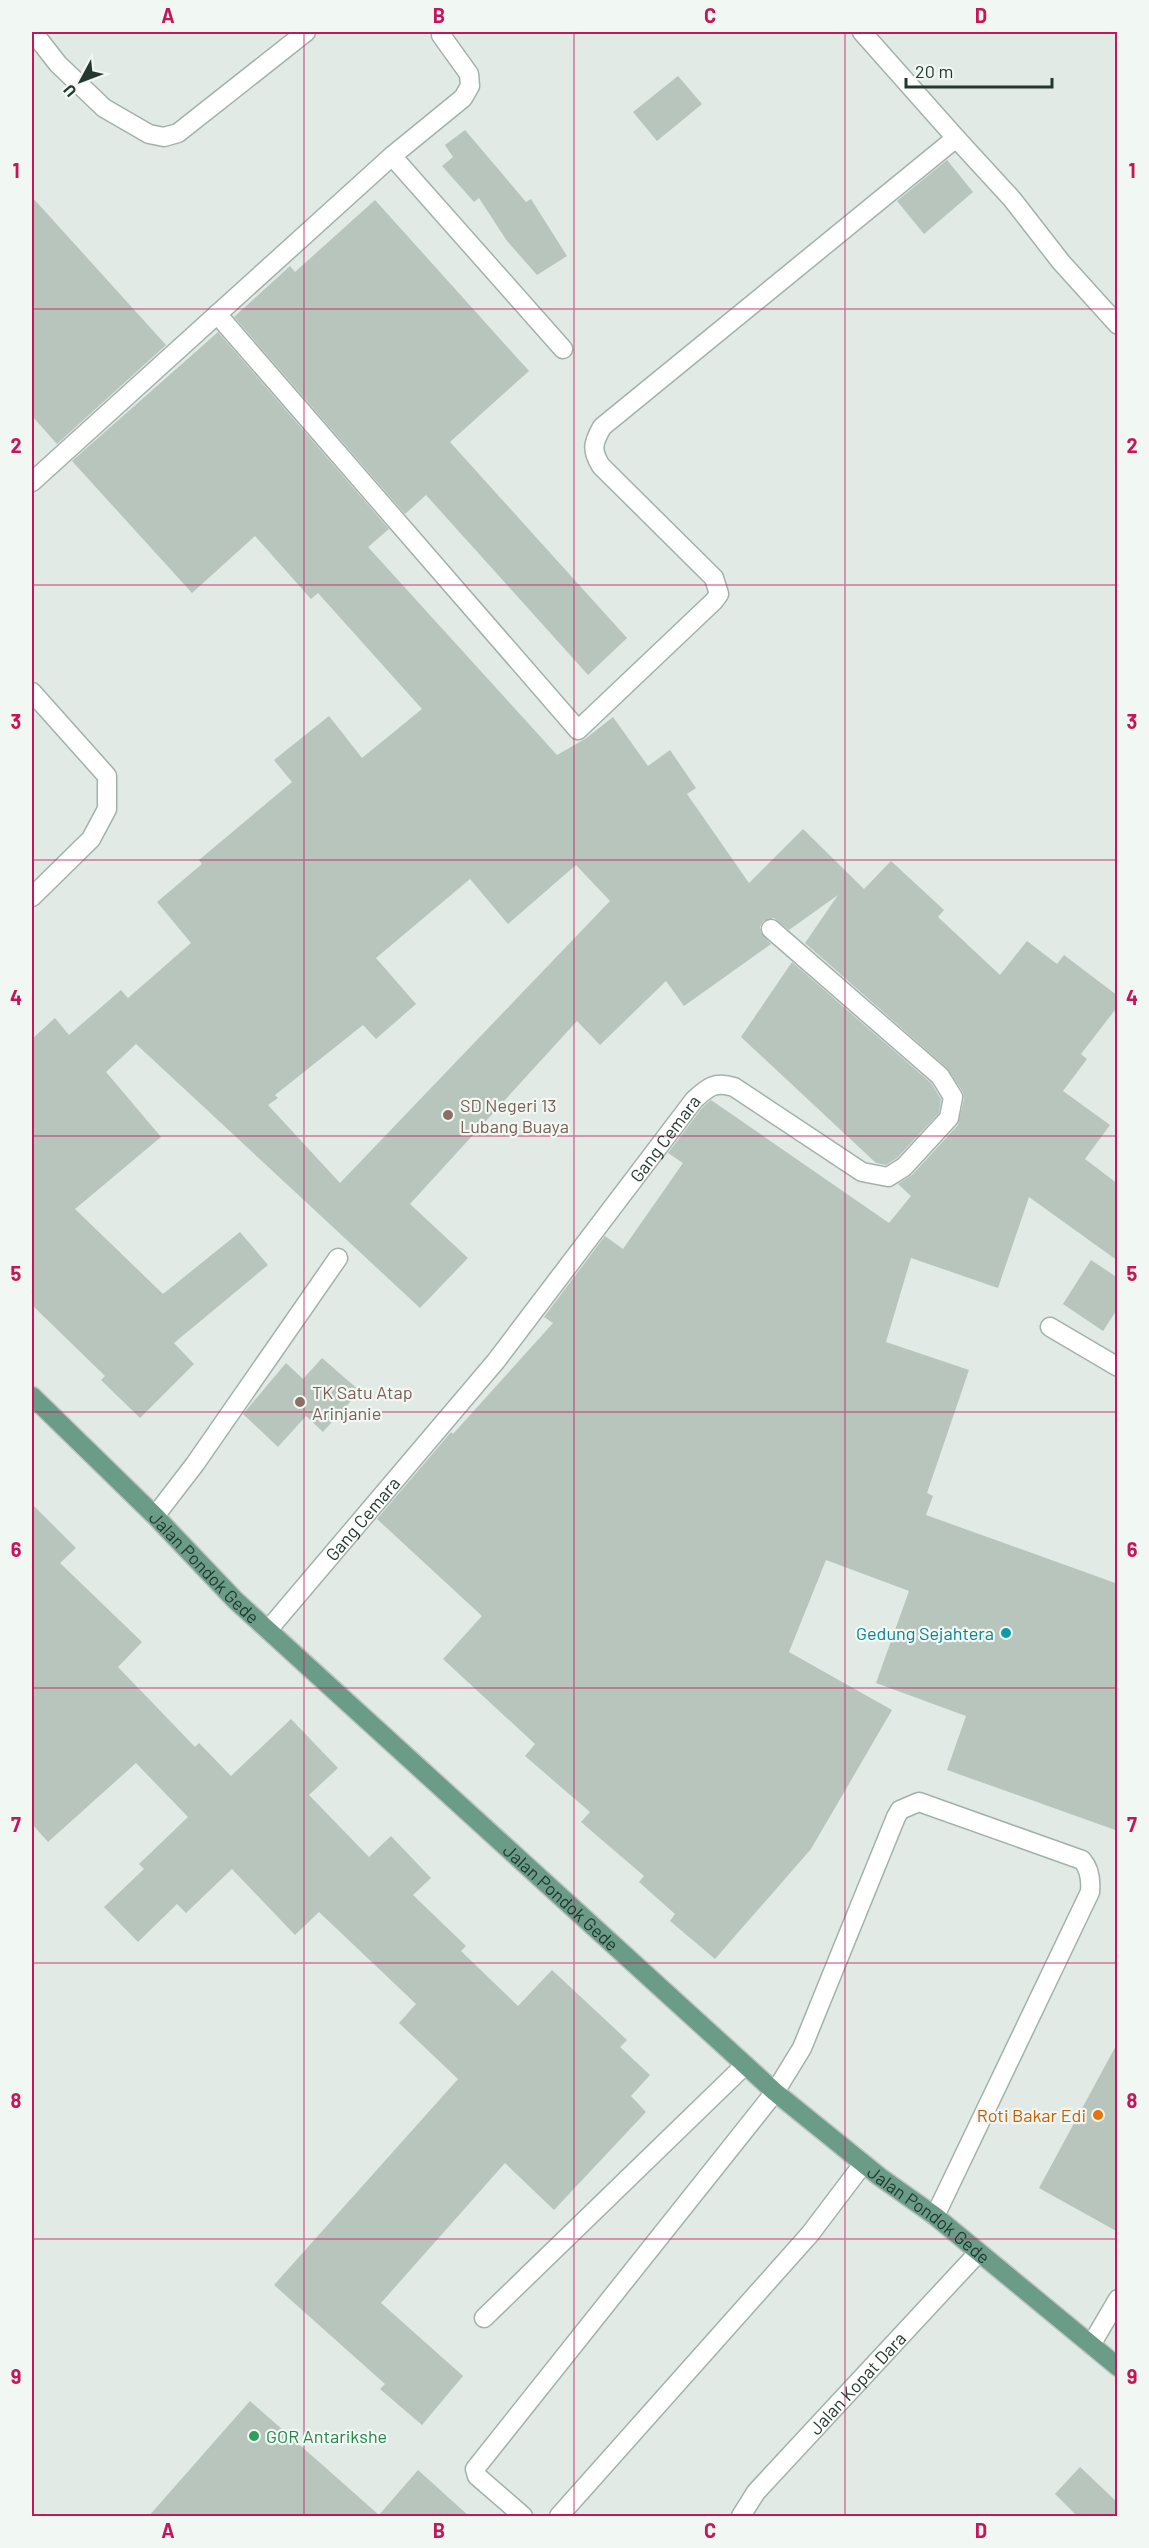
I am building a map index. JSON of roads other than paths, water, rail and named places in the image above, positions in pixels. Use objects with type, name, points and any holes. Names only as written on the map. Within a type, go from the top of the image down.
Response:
[{"type":"main road","name":"Jalan Pondok Gede","points":[[32,1396],[155,1516],[235,1600],[775,2092],[863,2164],[935,2216],[1118,2367]]},
{"type":"street","points":[[33,32],[58,64],[104,108],[149,134],[164,137],[178,133],[306,32]]},
{"type":"street","points":[[862,32],[1012,199],[1061,262],[1118,325]]},
{"type":"street","points":[[33,477],[392,156],[463,98],[470,86],[469,74],[441,35]]},
{"type":"street","points":[[217,314],[578,730],[719,594],[714,578],[601,466],[592,449],[594,440],[602,427],[956,138]]},
{"type":"street","points":[[392,156],[563,349]]},
{"type":"street","points":[[32,692],[107,776],[107,809],[91,839],[32,897]]},
{"type":"street","name":"Gang Cemara","points":[[268,1630],[496,1361],[694,1100],[711,1085],[722,1083],[734,1087],[862,1172],[888,1177],[904,1167],[949,1118],[953,1097],[940,1076],[771,929]]},
{"type":"street","points":[[155,1516],[195,1464],[338,1258]]},
{"type":"street","points":[[1050,1327],[1118,1367]]},
{"type":"street","points":[[523,2517],[477,2476],[475,2469],[775,2092],[802,2048],[900,1810],[919,1802],[1082,1860],[1088,1867],[1090,1892],[935,2216]]},
{"type":"street","points":[[484,2318],[745,2065]]},
{"type":"street","points":[[559,2517],[810,2234],[863,2164]]},
{"type":"street","name":"Jalan Kopat Dara","points":[[741,2517],[756,2492],[978,2253]]},
{"type":"street","points":[[1091,2345],[1118,2299]]},
{"type":"place","name":"SD Negeri 13 Lubang Buaya","points":[[448,1115]]},
{"type":"place","name":"TK Satu Atap Arinjanie","points":[[300,1402]]},
{"type":"place","name":"Gedung Sejahtera","points":[[1006,1633]]},
{"type":"place","name":"Roti Bakar Edi","points":[[1098,2115]]},
{"type":"place","name":"GOR Antarikshe","points":[[254,2436]]}]
